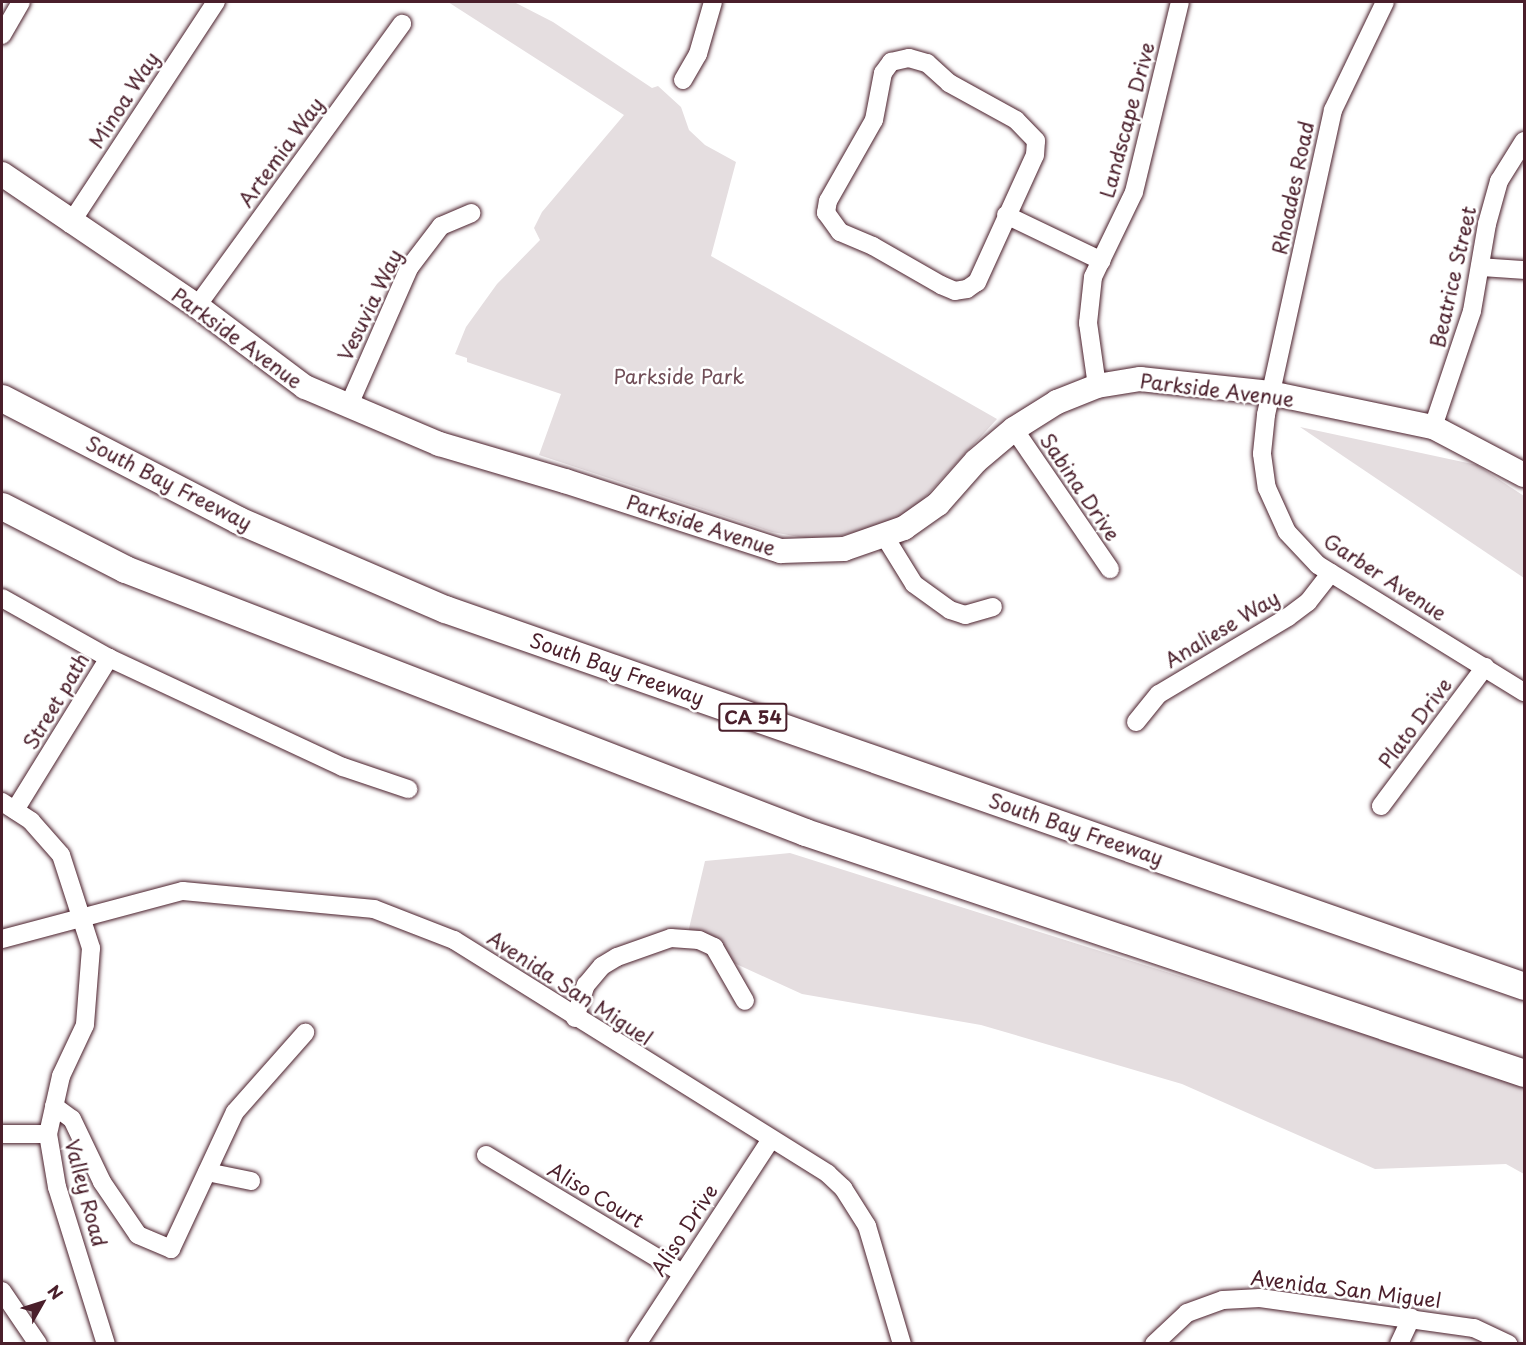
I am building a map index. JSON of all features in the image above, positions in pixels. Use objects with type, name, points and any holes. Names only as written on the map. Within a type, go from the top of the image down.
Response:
[{"type":"highway","name":"South Bay Freeway","points":[[2,398],[238,519],[445,609],[1524,986]]},
{"type":"highway","points":[[2,506],[125,568],[805,832],[1524,1073]]},
{"type":"main road","name":"Parkside Avenue","points":[[2,174],[70,224],[196,306],[305,387],[439,444],[566,481],[758,546],[781,551],[823,552],[885,537],[938,504],[976,461],[1014,429],[1057,402],[1097,386],[1140,379],[1270,393],[1433,427],[1524,476]]},
{"type":"street","points":[[2,35],[21,2]]},
{"type":"street","name":"Minoa Way","points":[[70,224],[216,2]]},
{"type":"street","points":[[683,80],[698,54],[713,2]]},
{"type":"street","name":"Landscape Drive","points":[[1097,386],[1088,324],[1093,277],[1134,192],[1180,2]]},
{"type":"street","name":"Rhoades Road","points":[[1270,393],[1333,110],[1385,2]]},
{"type":"street","name":"Artemia Way","points":[[196,306],[402,24]]},
{"type":"street","points":[[909,58],[927,63],[949,83],[1016,120],[1033,134],[1035,155],[1006,215],[977,282],[967,289],[955,291],[834,227],[826,213],[828,201],[874,120],[880,102],[880,79],[891,62],[909,58]]},
{"type":"street","name":"Beatrice Street","points":[[1433,427],[1472,311],[1498,182],[1524,141]]},
{"type":"street","name":"Vesuvia Way","points":[[349,405],[409,268],[441,226],[471,213]]},
{"type":"street","points":[[1006,215],[1102,261]]},
{"type":"street","points":[[1480,267],[1524,270]]},
{"type":"street","name":"Garber Avenue","points":[[1270,393],[1262,454],[1272,503],[1296,544],[1331,573],[1524,692]]},
{"type":"street","name":"Sabina Drive","points":[[1014,429],[1110,569]]},
{"type":"street","points":[[885,537],[914,584],[950,610],[965,615],[993,607]]},
{"type":"street","name":"Analiese Way","points":[[1136,722],[1160,694],[1288,617],[1308,602],[1331,573]]},
{"type":"street","name":"Street path","points":[[2,598],[109,658],[8,806]]},
{"type":"street","points":[[109,658],[343,767],[408,789]]},
{"type":"street","name":"Plato Drive","points":[[1381,806],[1485,667]]},
{"type":"street","name":"Valley Road","points":[[8,806],[31,821],[61,855],[91,948],[85,1025],[61,1076],[48,1134],[57,1187],[106,1344]]},
{"type":"street","name":"Avenida San Miguel","points":[[2,939],[81,916],[183,891],[374,909],[454,940],[770,1141],[828,1174],[853,1200],[867,1226],[902,1344]]},
{"type":"street","points":[[575,1018],[586,985],[602,966],[617,957],[671,938],[699,940],[714,947],[745,1001]]},
{"type":"street","points":[[54,1106],[72,1119],[102,1182],[138,1235],[171,1249],[235,1112],[305,1033]]},
{"type":"street","points":[[2,1134],[48,1134]]},
{"type":"street","name":"Aliso Drive","points":[[637,1344],[770,1141]]},
{"type":"street","name":"Aliso Court","points":[[486,1155],[682,1273]]},
{"type":"street","points":[[207,1172],[251,1181]]},
{"type":"street","points":[[2,1291],[38,1344]]},
{"type":"street","name":"Avenida San Miguel","points":[[1154,1344],[1187,1313],[1223,1300],[1260,1298],[1474,1328],[1508,1344]]},
{"type":"street","points":[[1399,1344],[1411,1318]]},
{"type":"green space","name":"Parkside Park","points":[[448,2],[514,2],[553,22],[652,88],[658,86],[681,107],[689,130],[705,145],[736,162],[711,256],[997,419],[905,519],[821,541],[772,532],[539,455],[561,394],[467,362],[467,358],[455,354],[466,327],[497,284],[540,240],[534,228],[542,212],[624,115]]},
{"type":"green space","points":[[1300,427],[1477,465],[1524,496],[1524,578]]},
{"type":"green space","points":[[790,853],[1524,1085],[1524,1174],[1506,1164],[1375,1169],[1182,1084],[981,1025],[802,994],[686,941],[705,861]]}]
